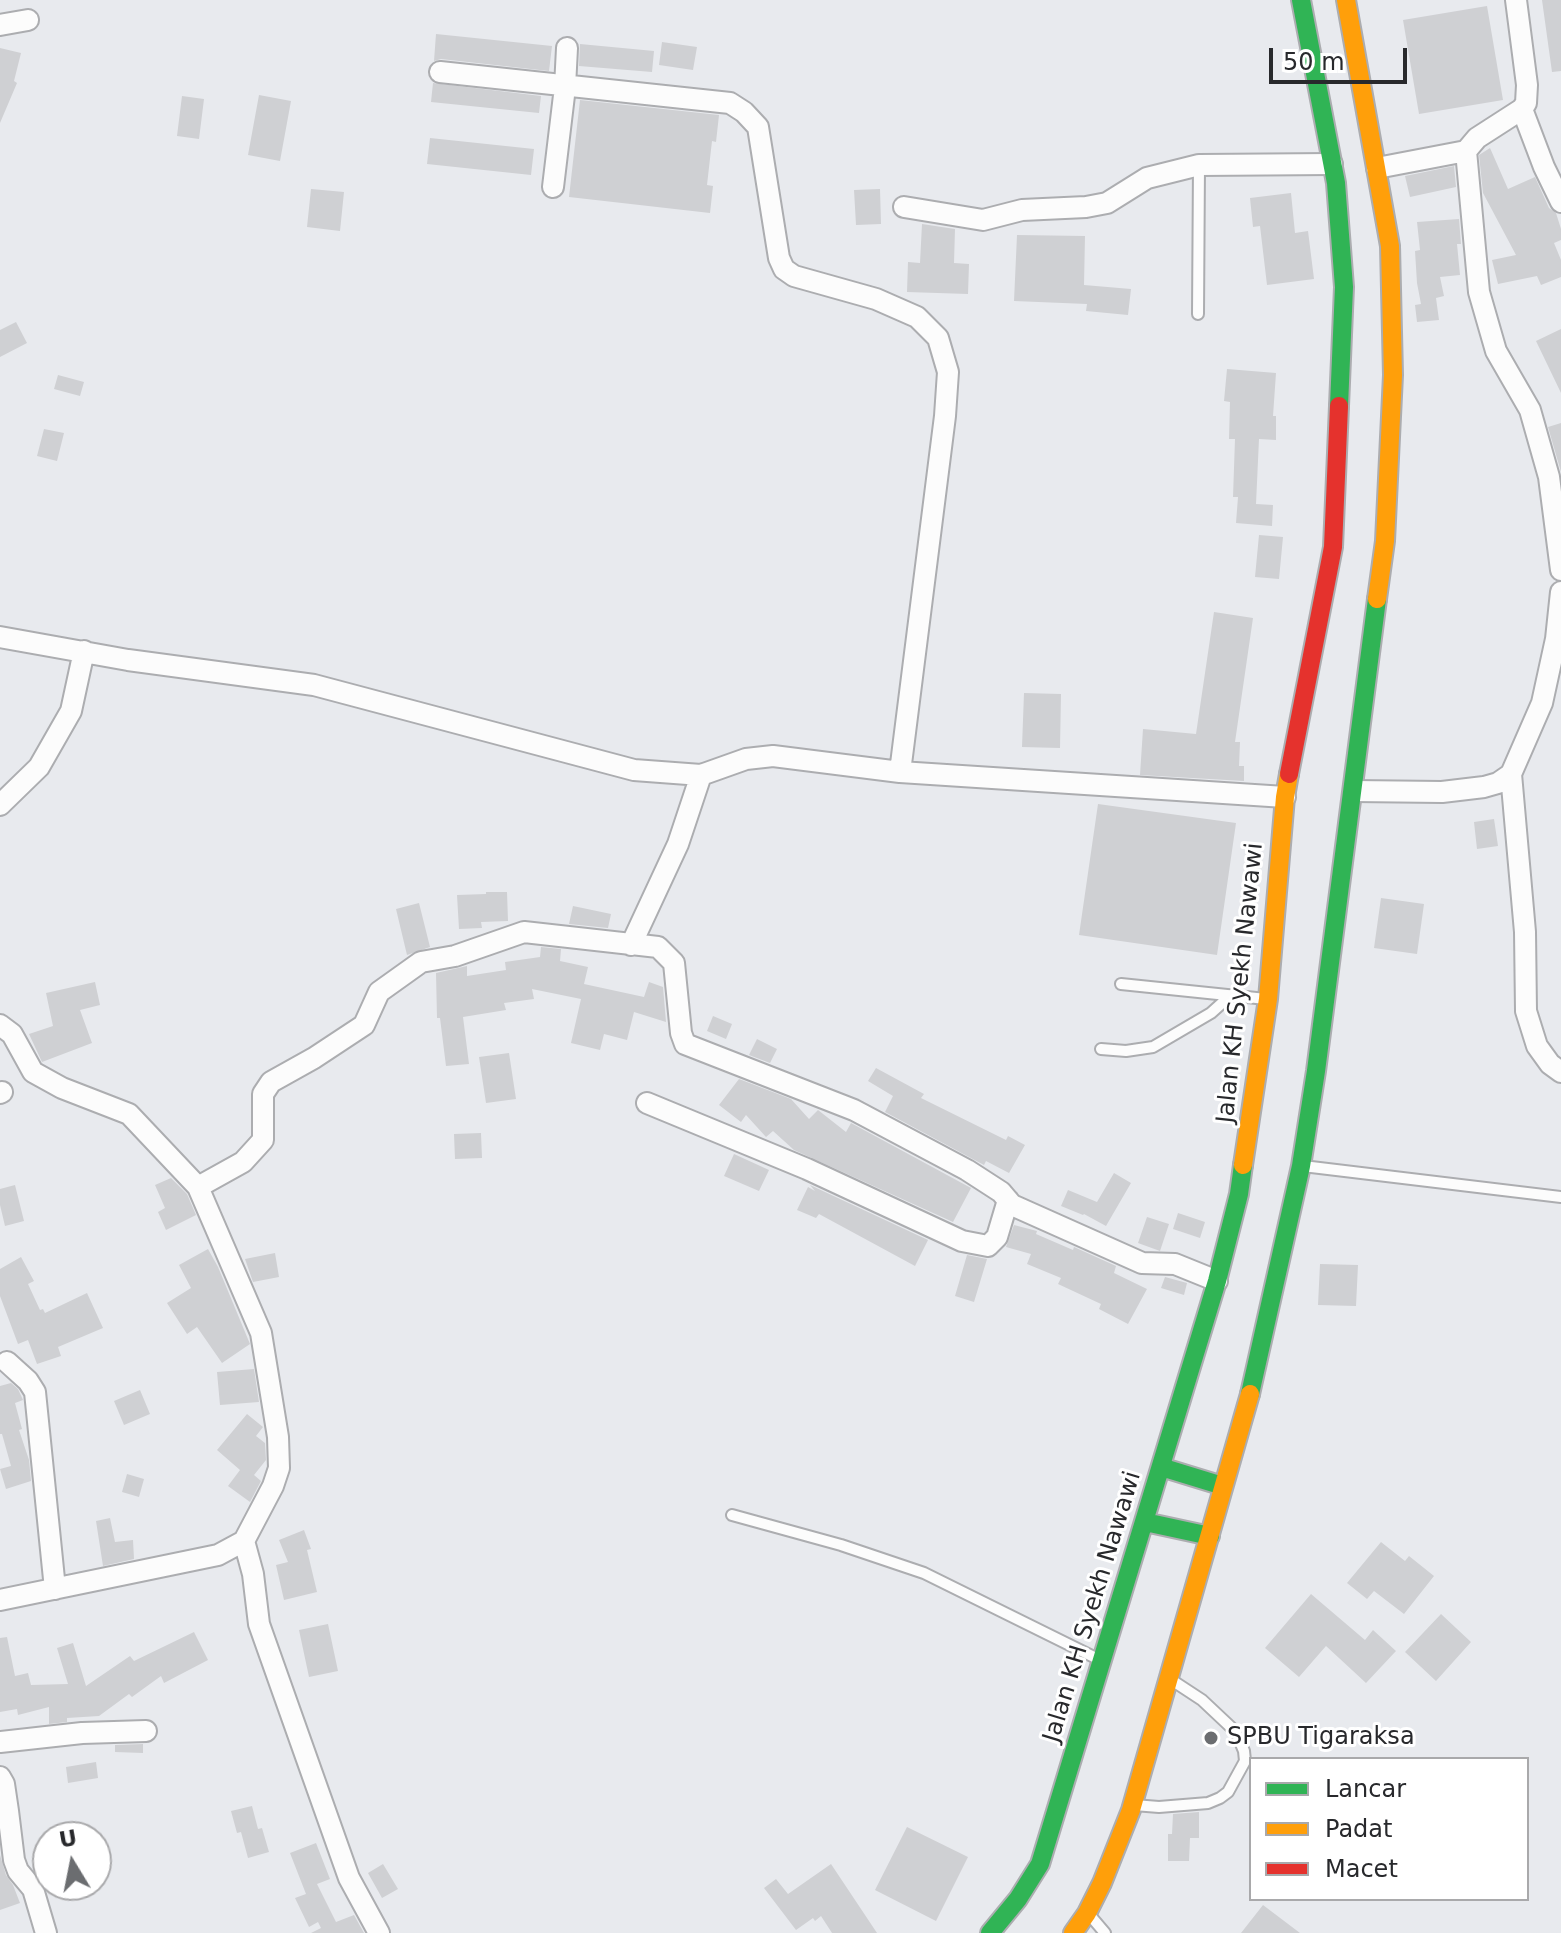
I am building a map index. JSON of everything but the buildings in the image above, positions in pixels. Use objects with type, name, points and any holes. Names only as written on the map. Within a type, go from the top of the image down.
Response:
[{"type":"main road","name":"Jalan KH Syekh Nawawi","points":[[990,1933],[1018,1899],[1040,1864],[1217,1281],[1239,1194],[1268,999],[1285,797],[1333,547],[1344,287],[1336,183],[1301,0]]},
{"type":"main road","points":[[1073,1933],[1087,1913],[1133,1805],[1250,1395],[1301,1166],[1354,791],[1385,541],[1393,375],[1390,246],[1346,0]]},
{"type":"main road","points":[[1161,1467],[1223,1486]]},
{"type":"main road","points":[[1145,1522],[1210,1536]]},
{"type":"street","points":[[1377,168],[1466,151],[1477,138],[1522,109],[1526,103],[1527,85],[1516,0]]},
{"type":"street","points":[[0,25],[28,20]]},
{"type":"street","points":[[553,187],[567,48]]},
{"type":"street","points":[[440,72],[730,103],[758,127],[779,258],[784,269],[794,276],[876,299],[917,317],[938,338],[948,372],[945,416],[900,772]]},
{"type":"street","points":[[1522,109],[1561,202]]},
{"type":"street","points":[[1466,151],[1479,292],[1496,351],[1530,410],[1549,477],[1561,570]]},
{"type":"street","points":[[904,207],[983,220],[1022,210],[1107,203],[1147,178],[1199,165],[1332,164]]},
{"type":"street","points":[[1561,592],[1556,639],[1542,703],[1511,774],[1525,932],[1526,1011],[1537,1046],[1550,1064],[1561,1072]]},
{"type":"street","points":[[0,637],[128,660],[314,685],[634,770],[701,775],[746,759],[773,756],[900,772],[1285,797]]},
{"type":"street","points":[[0,805],[39,767],[71,711],[84,651]]},
{"type":"street","points":[[1354,791],[1442,792],[1484,787],[1498,783],[1511,774]]},
{"type":"street","points":[[631,945],[678,844],[701,775]]},
{"type":"street","points":[[198,1187],[243,1162],[263,1140],[263,1094],[271,1082],[364,1025],[379,992],[421,962],[455,956],[524,932],[658,947],[674,963],[681,1033],[685,1044],[854,1110],[967,1170],[1001,1192],[1012,1205],[1142,1263],[1175,1264],[1217,1281]]},
{"type":"street","points":[[0,1025],[12,1034],[33,1072],[62,1088],[129,1114],[198,1187],[261,1333],[278,1437],[279,1468],[244,1541],[218,1555],[0,1600]]},
{"type":"street","points":[[647,1103],[807,1169],[962,1241],[988,1246],[997,1237],[1008,1200]]},
{"type":"street","points":[[7,1362],[35,1392],[55,1589]]},
{"type":"street","points":[[244,1541],[253,1574],[259,1624],[349,1878],[379,1933]]},
{"type":"street","points":[[0,1742],[82,1733],[146,1731]]},
{"type":"street","points":[[0,1777],[4,1784],[14,1860],[18,1871],[33,1889],[46,1933]]},
{"type":"lane","points":[[1198,314],[1199,165]]},
{"type":"lane","points":[[1121,984],[1268,999]]},
{"type":"lane","points":[[1101,1049],[1126,1051],[1153,1047],[1211,1013],[1231,995]]},
{"type":"lane","points":[[1301,1166],[1561,1197]]},
{"type":"lane","points":[[732,1515],[841,1545],[924,1573],[1102,1661]]},
{"type":"lane","points":[[1133,1805],[1159,1807],[1208,1803],[1228,1792],[1245,1761],[1236,1732],[1202,1700],[1169,1678]]},
{"type":"lane","points":[[1087,1913],[1105,1933]]},
{"type":"traffic: fast","points":[[1301,0],[1336,183],[1344,287],[1339,406]]},
{"type":"traffic: fast","points":[[1250,1394],[1301,1166],[1377,599]]},
{"type":"traffic: fast","points":[[990,1933],[1018,1899],[1040,1864],[1217,1281],[1239,1194],[1243,1165]]},
{"type":"traffic: fast","points":[[1161,1467],[1223,1486]]},
{"type":"traffic: fast","points":[[1145,1522],[1210,1536]]},
{"type":"traffic: slow","points":[[1346,0],[1390,246],[1393,375],[1385,541],[1377,599]]},
{"type":"traffic: slow","points":[[1243,1165],[1268,999],[1289,774]]},
{"type":"traffic: slow","points":[[1073,1933],[1102,1883],[1131,1810],[1250,1394]]},
{"type":"traffic: jam","points":[[1289,774],[1333,547],[1339,406]]},
{"type":"place","name":"SPBU Tigaraksa","points":[[1211,1738]]}]
